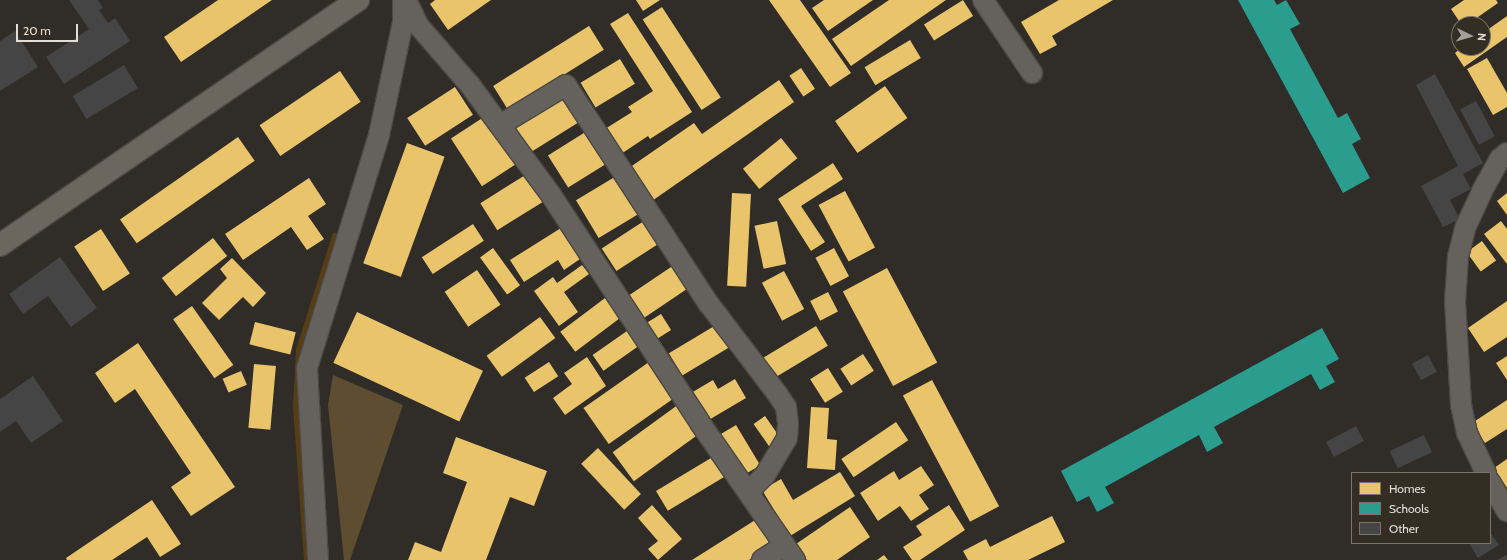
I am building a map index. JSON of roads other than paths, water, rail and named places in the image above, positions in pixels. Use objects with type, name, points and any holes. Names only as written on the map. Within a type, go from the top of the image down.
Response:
[{"type":"main road","points":[[0,245],[358,0]]},
{"type":"street","points":[[318,560],[307,368],[379,135],[401,29],[403,0]]},
{"type":"street","points":[[406,0],[418,25],[470,85],[551,195],[700,423],[790,552],[762,560]]},
{"type":"street","points":[[983,0],[1032,73]]},
{"type":"street","points":[[500,125],[566,85],[709,304],[782,401],[786,407],[788,424],[787,438],[765,475],[748,492]]},
{"type":"street","points":[[1486,472],[1467,433],[1461,405],[1456,334],[1458,257],[1466,226],[1482,191],[1500,159],[1507,153]]},
{"type":"street","points":[[1491,484],[1507,511]]},
{"type":"waterway","points":[[307,560],[296,406],[299,350],[335,236]]}]
